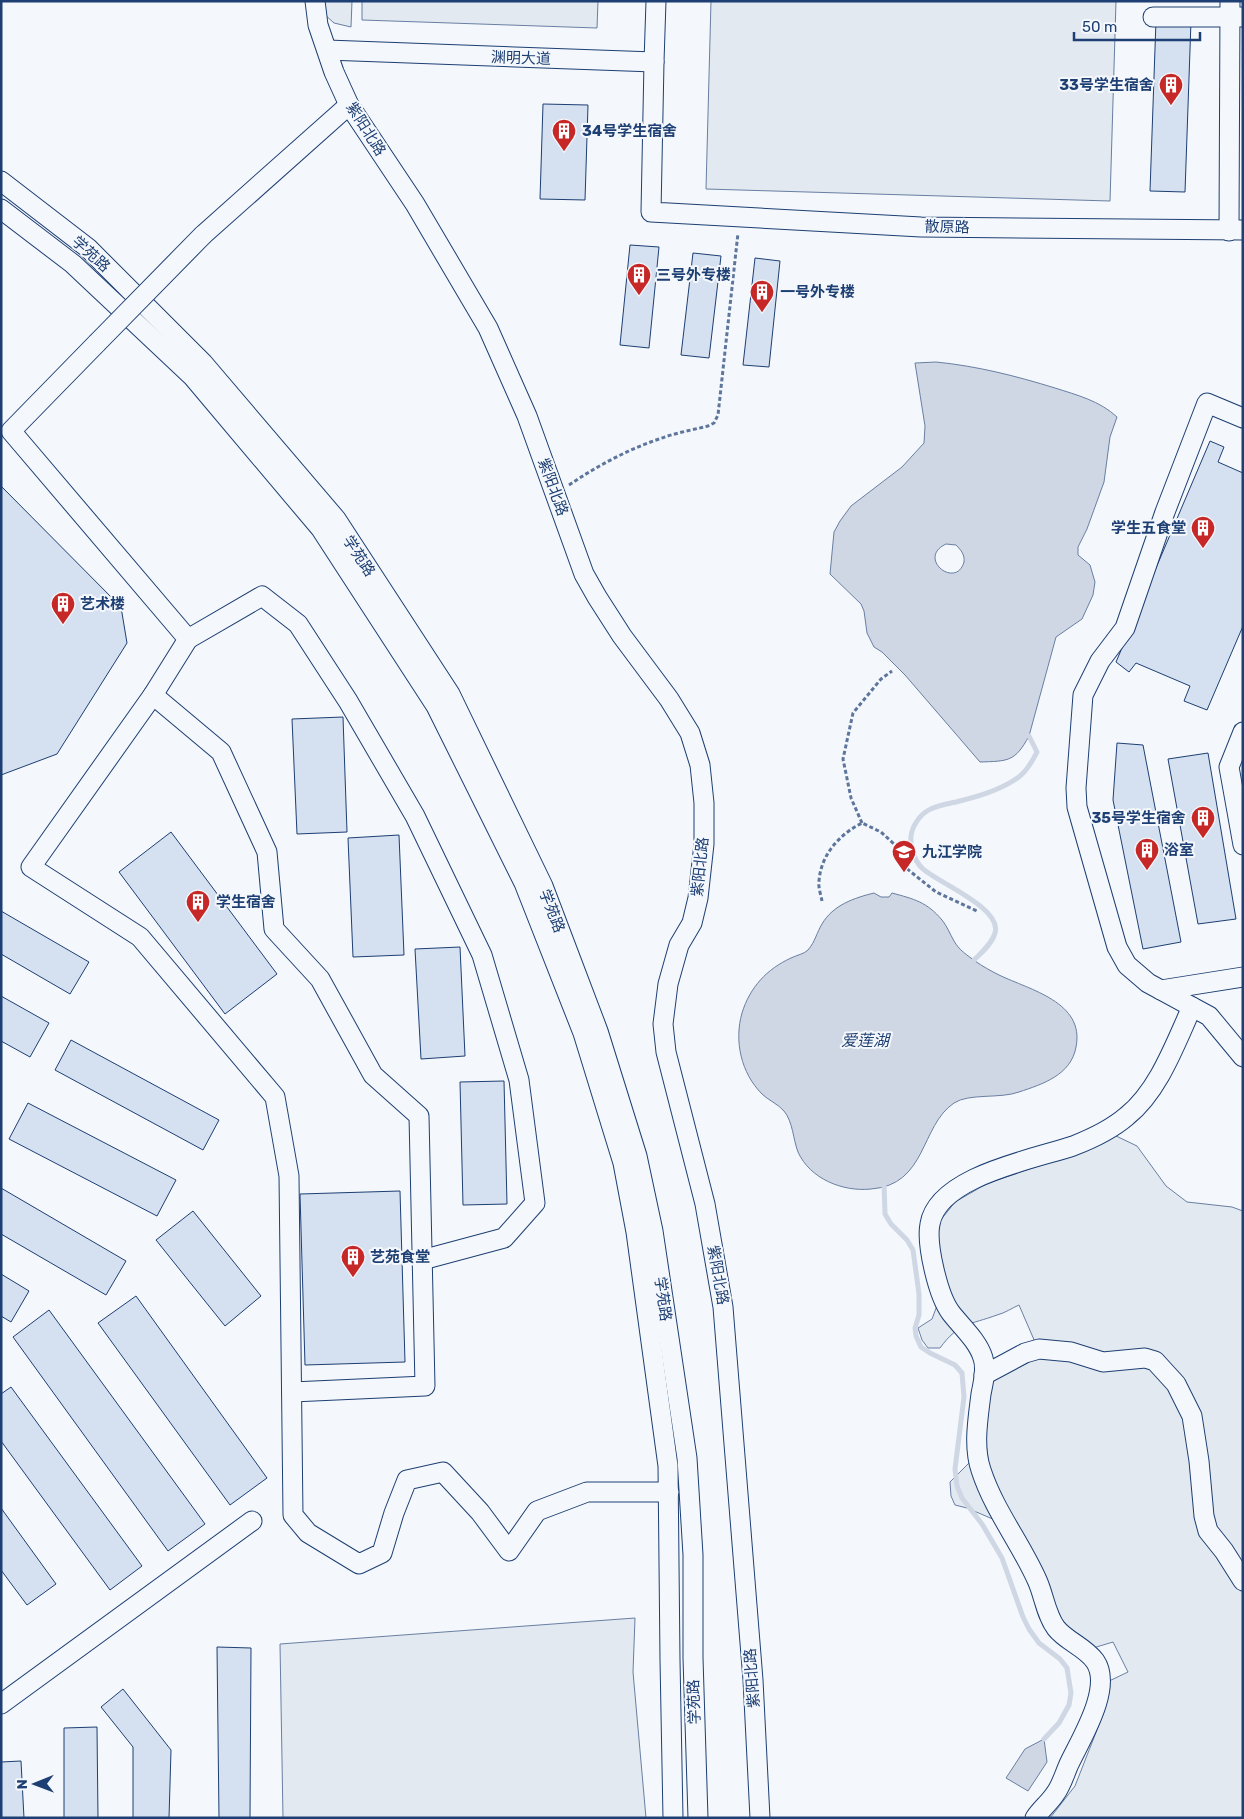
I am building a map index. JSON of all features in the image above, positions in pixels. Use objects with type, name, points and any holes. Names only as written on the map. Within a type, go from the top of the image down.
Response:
[{"type":"street","name":"紫阳北路","points":[[315,1],[318,25],[349,105],[415,204],[488,328],[527,416],[584,574],[596,597],[622,636],[669,699],[690,733],[700,765],[704,803],[704,828],[698,898],[692,922],[679,945],[668,984],[663,1024],[666,1052],[706,1204],[724,1307],[753,1680],[760,1818]]},
{"type":"street","points":[[654,62],[656,1]]},
{"type":"street","points":[[1153,17],[1234,12],[1236,230]]},
{"type":"street","name":"渊明大道","points":[[327,50],[654,62]]},
{"type":"street","name":"散原路","points":[[654,62],[651,212],[921,227],[1236,230]]},
{"type":"street","points":[[188,639],[11,431],[203,235],[349,105]]},
{"type":"street","name":"学苑路","points":[[1,181],[88,248],[203,363],[336,520],[450,694],[543,886],[598,1031],[637,1156],[653,1232],[687,1458],[693,1555],[693,1658],[698,1818]]},
{"type":"street","name":"学苑路","points":[[1,208],[73,264],[192,376],[320,529],[436,706],[524,883],[583,1033],[620,1154],[636,1232],[668,1466],[673,1818]]},
{"type":"street","points":[[1243,418],[1207,403],[1165,512],[1125,628],[1100,660],[1083,696],[1076,788],[1077,807],[1117,946],[1127,965],[1148,983],[1208,1016],[1243,1057]]},
{"type":"street","points":[[422,1260],[504,1238],[535,1203],[519,1080],[482,955],[415,816],[348,701],[298,624],[262,596],[188,639],[153,695],[31,867],[140,937],[275,1097],[289,1176],[293,1515],[308,1533],[359,1564],[382,1553],[394,1513],[408,1480],[443,1472],[480,1512],[509,1551],[537,1510],[587,1492],[669,1492]]},
{"type":"street","points":[[153,695],[221,752],[267,852],[274,929],[320,979],[373,1075],[419,1116],[425,1386],[292,1392]]},
{"type":"street","points":[[1243,732],[1228,767],[1243,845]]},
{"type":"street","points":[[1161,990],[1243,977]]},
{"type":"street","points":[[1035,1818],[1056,1794],[1094,1711],[1100,1679],[1095,1661],[1055,1628],[1038,1580],[991,1496],[981,1470],[977,1453],[977,1440],[984,1375],[983,1358],[973,1341],[949,1310],[937,1280],[930,1238],[930,1224],[934,1211],[944,1199],[963,1185],[990,1171],[1076,1145],[1114,1126],[1129,1114],[1142,1100],[1158,1077],[1192,1007]]},
{"type":"street","points":[[984,1375],[1025,1353],[1039,1349],[1071,1352],[1103,1362],[1145,1358],[1155,1360],[1176,1384],[1192,1416],[1199,1461],[1204,1516],[1208,1531],[1243,1580]]},
{"type":"street","points":[[1,1704],[252,1521]]},
{"type":"path","points":[[556,494],[589,471],[640,446],[714,423],[718,415],[739,217]]},
{"type":"path","points":[[892,671],[881,680],[853,713],[843,759],[851,798],[862,823],[881,832],[894,844],[906,868],[936,892],[977,911]]},
{"type":"path","points":[[822,901],[818,882],[824,861],[836,841],[848,830],[862,823]]},
{"type":"shaded area","points":[[323,1],[352,1],[351,27],[334,23],[324,14]]},
{"type":"shaded area","points":[[362,1],[598,1],[597,28],[362,20]]},
{"type":"shaded area","points":[[711,1],[1116,1],[1110,201],[706,189]]},
{"type":"shaded area","points":[[1114,1135],[1137,1146],[1166,1186],[1187,1202],[1232,1207],[1243,1211],[1243,1818],[1050,1818],[1075,1786],[1104,1712],[1107,1682],[1128,1672],[1113,1642],[1093,1648],[1064,1625],[1045,1581],[1002,1523],[955,1505],[951,1496],[950,1482],[973,1459],[992,1381],[1041,1356],[1019,1305],[1003,1313],[966,1325],[953,1333],[940,1348],[928,1348],[922,1340],[918,1328],[932,1319],[944,1287],[936,1226],[955,1202],[988,1183],[1077,1153]]},
{"type":"shaded area","points":[[635,1618],[633,1672],[646,1818],[283,1818],[280,1644]]},
{"type":"water","points":[[936,362],[951,364],[1026,379],[1088,399],[1117,417],[1110,437],[1104,482],[1087,529],[1078,547],[1078,555],[1090,565],[1095,582],[1093,595],[1082,619],[1056,637],[1029,736],[1015,755],[1004,760],[980,762],[905,675],[882,652],[874,647],[867,633],[864,611],[861,604],[830,574],[834,532],[840,521],[851,506],[902,467],[924,443],[925,426],[915,363]],"holes":[[[946,544],[956,545],[964,557],[964,562],[960,570],[954,573],[947,572],[936,563],[935,557],[938,550]]]},
{"type":"water","name":"爱莲湖","points":[[874,893],[881,897],[889,897],[892,893],[914,899],[931,909],[947,927],[956,944],[969,957],[1064,1008],[1072,1019],[1077,1032],[1073,1057],[1068,1065],[1055,1077],[1011,1094],[968,1098],[954,1103],[943,1113],[913,1166],[903,1177],[889,1185],[871,1189],[860,1189],[839,1186],[828,1182],[811,1170],[803,1161],[798,1152],[787,1115],[762,1094],[744,1067],[739,1045],[739,1035],[745,1004],[760,980],[782,962],[808,950],[820,927],[838,907],[859,897]]},
{"type":"water","points":[[1044,1739],[1047,1762],[1028,1791],[1006,1778],[1025,1749]]},
{"type":"building","name":"33号学生宿舍","points":[[1156,20],[1191,21],[1185,192],[1150,191]]},
{"type":"building","name":"34号学生宿舍","points":[[543,104],[588,105],[585,200],[540,199]]},
{"type":"building","name":"三号外专楼","points":[[630,245],[659,247],[649,348],[620,345]]},
{"type":"building","points":[[693,253],[721,256],[709,358],[681,355]]},
{"type":"building","name":"一号外专楼","points":[[755,258],[780,261],[769,367],[743,365]]},
{"type":"building","name":"学生五食堂","points":[[1210,441],[1224,447],[1218,462],[1243,473],[1243,626],[1207,710],[1184,701],[1190,686],[1136,663],[1129,672],[1116,662]]},
{"type":"building","name":"艺术楼","points":[[1,486],[121,607],[127,643],[57,754],[1,775]]},
{"type":"building","points":[[343,717],[347,832],[297,834],[292,719]]},
{"type":"building","name":"浴室","points":[[1117,743],[1143,745],[1181,942],[1143,949],[1113,800]]},
{"type":"building","name":"35号学生宿舍","points":[[1208,753],[1236,919],[1198,924],[1168,759]]},
{"type":"building","name":"学生宿舍","points":[[171,832],[277,974],[225,1014],[119,872]]},
{"type":"building","points":[[399,835],[404,955],[353,957],[348,838]]},
{"type":"building","points":[[1,911],[89,962],[70,994],[1,954]]},
{"type":"building","points":[[460,947],[465,1056],[421,1059],[415,949]]},
{"type":"building","points":[[1,996],[49,1023],[30,1057],[1,1041]]},
{"type":"building","points":[[71,1040],[219,1120],[203,1150],[55,1070]]},
{"type":"building","points":[[504,1081],[507,1204],[463,1205],[460,1082]]},
{"type":"building","points":[[28,1103],[176,1180],[157,1216],[9,1139]]},
{"type":"building","points":[[1,1188],[126,1261],[106,1295],[1,1234]]},
{"type":"building","name":"艺苑食堂","points":[[400,1191],[405,1362],[305,1365],[300,1194]]},
{"type":"building","points":[[193,1211],[261,1296],[225,1326],[156,1240]]},
{"type":"building","points":[[1,1274],[29,1291],[11,1322],[1,1316]]},
{"type":"building","points":[[136,1296],[267,1478],[230,1505],[98,1323]]},
{"type":"building","points":[[49,1310],[205,1524],[168,1551],[13,1337]]},
{"type":"building","points":[[11,1387],[142,1566],[110,1590],[1,1441],[1,1394]]},
{"type":"building","points":[[1,1508],[56,1584],[27,1605],[1,1570]]},
{"type":"building","points":[[217,1647],[251,1648],[250,1818],[219,1818]]},
{"type":"building","points":[[123,1689],[171,1750],[169,1818],[133,1818],[133,1747],[101,1707]]},
{"type":"building","points":[[97,1727],[98,1818],[64,1818],[64,1728]]},
{"type":"building","points":[[21,1761],[24,1818],[1,1818],[1,1762]]},
{"type":"waterway","points":[[974,960],[991,941],[995,933],[995,924],[989,914],[979,905],[922,868],[913,853],[912,833],[914,825],[930,809],[987,793],[1020,777],[1037,752],[1029,736]]},
{"type":"waterway","points":[[884,1183],[885,1214],[913,1250],[919,1294],[919,1315],[915,1328],[916,1336],[921,1347],[955,1365],[962,1373],[964,1397],[955,1469],[957,1486],[962,1498],[982,1524],[1002,1558],[1029,1629],[1039,1643],[1060,1659],[1067,1668],[1071,1693],[1069,1705],[1059,1723],[1044,1739]]},
{"type":"place","name":"33号学生宿舍","points":[[1171,106]]},
{"type":"place","name":"34号学生宿舍","points":[[564,152]]},
{"type":"place","name":"三号外专楼","points":[[639,296]]},
{"type":"place","name":"一号外专楼","points":[[762,313]]},
{"type":"place","name":"学生五食堂","points":[[1203,549]]},
{"type":"place","name":"艺术楼","points":[[63,625]]},
{"type":"place","name":"35号学生宿舍","points":[[1203,839]]},
{"type":"place","name":"浴室","points":[[1147,871]]},
{"type":"place","name":"九江学院","points":[[904,873]]},
{"type":"place","name":"学生宿舍","points":[[198,923]]},
{"type":"place","name":"艺苑食堂","points":[[353,1278]]}]
